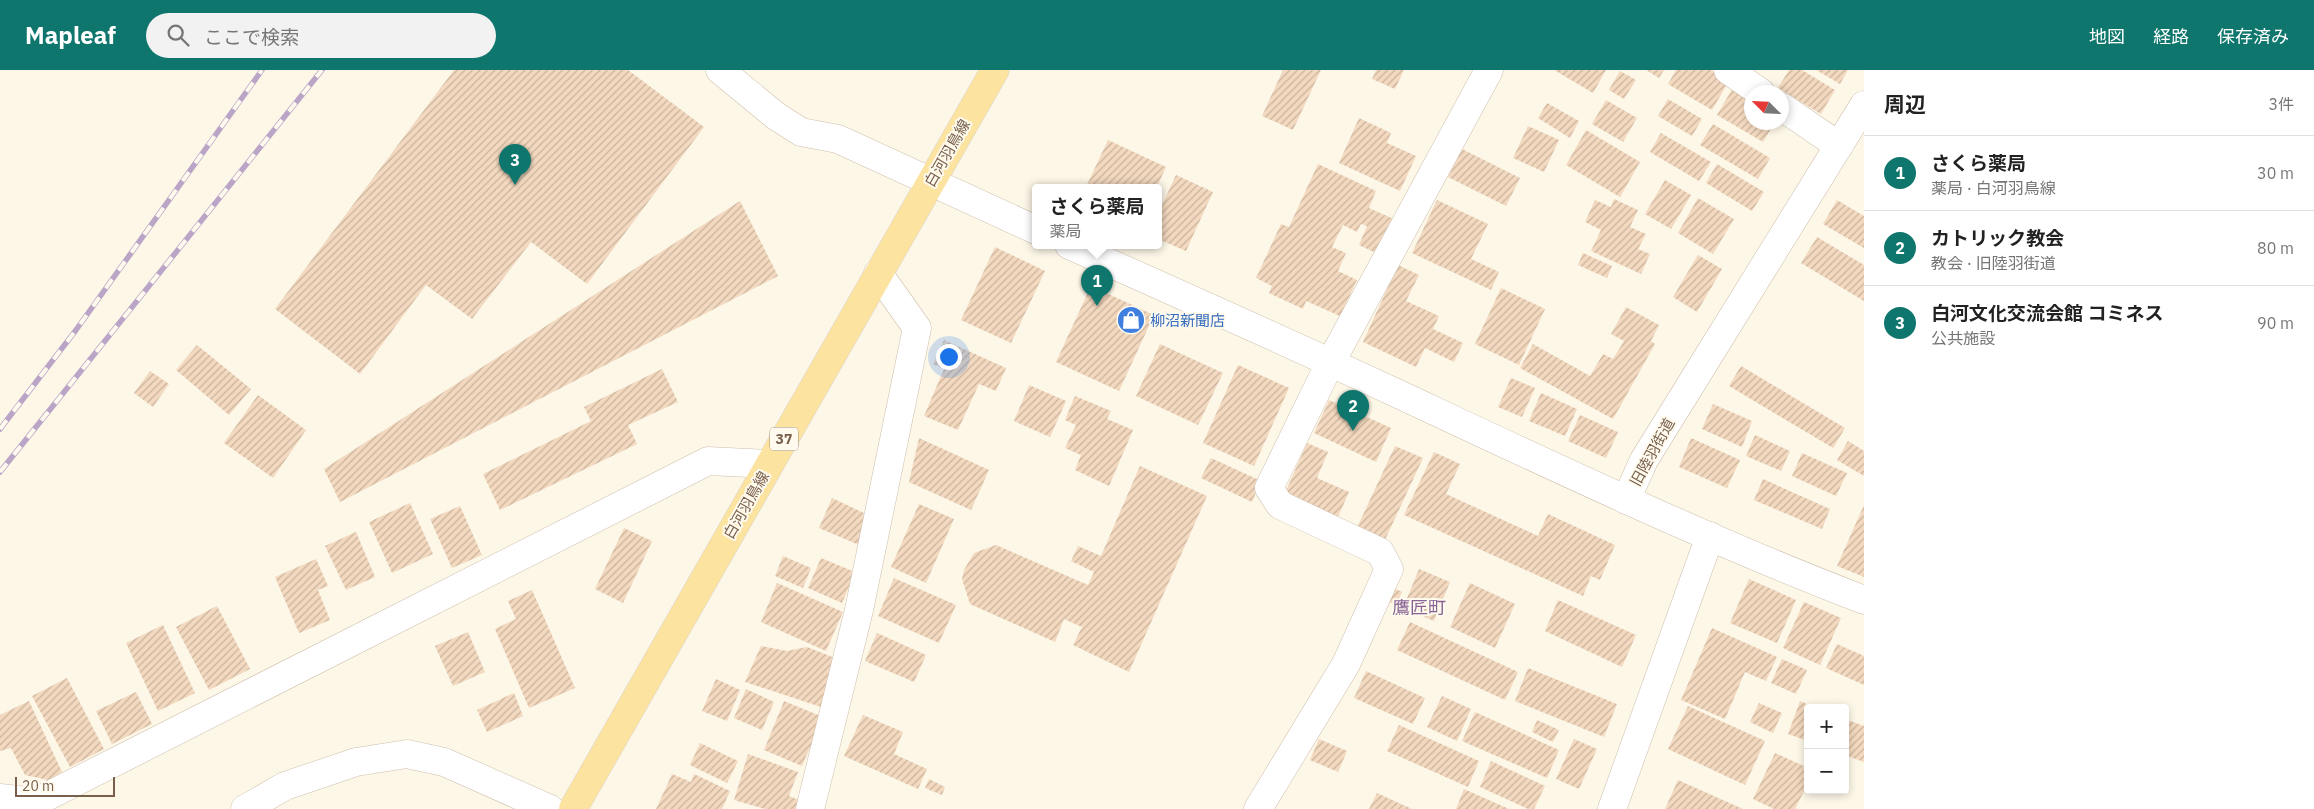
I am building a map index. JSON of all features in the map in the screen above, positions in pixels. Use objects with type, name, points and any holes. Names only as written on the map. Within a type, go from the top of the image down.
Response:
[{"type":"main road","name":"白河羽鳥線","points":[[573,809],[995,70]]},
{"type":"street","points":[[720,70],[795,130],[838,139],[1032,228]]},
{"type":"street","points":[[1258,809],[1346,664],[1389,569],[1380,552],[1280,505],[1269,488],[1326,371],[1489,70]]},
{"type":"street","points":[[1728,70],[1750,85]]},
{"type":"street","name":"旧陸羽街道","points":[[1864,105],[1644,460],[1626,500],[1798,574],[1864,600]]},
{"type":"street","points":[[1789,112],[1839,146]]},
{"type":"street","points":[[1078,249],[1332,363],[1626,500]]},
{"type":"street","points":[[810,809],[859,610],[917,328],[878,273]]},
{"type":"street","points":[[0,798],[36,802],[708,460],[769,464]]},
{"type":"street","points":[[1612,809],[1710,536]]},
{"type":"street","points":[[245,809],[285,786],[338,768],[356,762],[407,754],[444,762],[550,809]]},
{"type":"building","points":[[454,70],[628,70],[704,127],[587,284],[531,242],[472,319],[426,285],[360,374],[275,309]]},
{"type":"building","points":[[1283,70],[1321,70],[1293,130],[1262,116]]},
{"type":"building","points":[[1376,70],[1404,70],[1395,89],[1372,79]]},
{"type":"building","points":[[1554,70],[1606,70],[1593,93]]},
{"type":"building","points":[[1646,70],[1664,70],[1659,78]]},
{"type":"building","points":[[1676,70],[1711,70],[1729,81],[1712,110],[1668,84]]},
{"type":"building","points":[[1789,70],[1802,70],[1835,90],[1821,114],[1789,95],[1789,85],[1780,85]]},
{"type":"building","points":[[1816,70],[1848,70],[1840,84]]},
{"type":"building","points":[[1620,71],[1636,80],[1624,99],[1609,90]]},
{"type":"building","points":[[1734,86],[1744,92],[1744,130],[1770,130],[1763,142],[1717,115]]},
{"type":"building","points":[[1668,99],[1702,119],[1692,136],[1658,116]]},
{"type":"building","points":[[1606,100],[1637,118],[1623,142],[1592,124]]},
{"type":"building","points":[[1547,103],[1579,121],[1570,138],[1538,118]]},
{"type":"building","points":[[1359,118],[1391,133],[1387,143],[1416,156],[1400,191],[1339,163]]},
{"type":"building","points":[[1713,124],[1770,158],[1758,179],[1700,145]]},
{"type":"building","points":[[1528,126],[1559,140],[1544,172],[1513,158]]},
{"type":"building","points":[[1586,130],[1640,162],[1620,197],[1566,165]]},
{"type":"building","points":[[1661,133],[1711,162],[1699,181],[1650,152]]},
{"type":"building","points":[[1108,140],[1166,167],[1158,184],[1087,184]]},
{"type":"building","points":[[1462,149],[1520,178],[1506,206],[1448,177]]},
{"type":"building","points":[[1318,164],[1376,191],[1369,208],[1396,220],[1380,255],[1359,245],[1367,226],[1361,224],[1357,232],[1343,225],[1332,247],[1346,253],[1338,271],[1357,280],[1340,316],[1306,301],[1303,309],[1269,293],[1272,286],[1256,278],[1281,224],[1289,227]]},
{"type":"building","points":[[1717,164],[1764,192],[1752,211],[1706,183]]},
{"type":"building","points":[[1176,175],[1213,192],[1186,251],[1162,241],[1162,205]]},
{"type":"building","points":[[1665,180],[1691,195],[1671,229],[1645,214]]},
{"type":"building","points":[[1698,198],[1734,219],[1713,254],[1678,233]]},
{"type":"building","points":[[1614,199],[1638,210],[1630,227],[1646,234],[1638,249],[1650,254],[1641,274],[1591,251],[1601,230],[1585,222],[1595,200],[1611,207]]},
{"type":"building","points":[[1437,200],[1488,224],[1471,259],[1499,272],[1491,290],[1412,253]]},
{"type":"building","points":[[1837,200],[1864,216],[1864,248],[1823,224]]},
{"type":"building","points":[[740,201],[778,276],[340,502],[324,469]]},
{"type":"building","points":[[1817,237],[1864,265],[1864,301],[1801,263]]},
{"type":"building","points":[[995,247],[1045,271],[1011,343],[961,320]]},
{"type":"building","points":[[1583,253],[1612,266],[1607,278],[1578,265]]},
{"type":"building","points":[[1698,255],[1722,269],[1697,312],[1673,297]]},
{"type":"building","points":[[1398,265],[1419,275],[1406,301],[1439,316],[1433,329],[1463,343],[1454,362],[1425,348],[1416,367],[1363,342]]},
{"type":"building","points":[[1091,286],[1154,315],[1119,391],[1056,362]]},
{"type":"building","points":[[1501,288],[1545,309],[1519,365],[1475,344]]},
{"type":"building","points":[[1626,307],[1659,325],[1651,341],[1655,344],[1613,419],[1520,368],[1533,344],[1590,376],[1603,354],[1613,359],[1624,341],[1611,334]]},
{"type":"building","points":[[944,340],[1006,368],[996,391],[979,384],[958,430],[924,416],[944,369],[933,364]]},
{"type":"building","points":[[1160,344],[1223,373],[1198,425],[1136,396]]},
{"type":"building","points":[[197,345],[251,389],[229,415],[176,370]]},
{"type":"building","points":[[1238,365],[1289,388],[1254,466],[1203,443]]},
{"type":"building","points":[[1741,366],[1845,428],[1833,448],[1729,386]]},
{"type":"building","points":[[662,369],[678,402],[628,425],[637,444],[500,510],[483,474],[591,421],[584,407]]},
{"type":"building","points":[[150,371],[169,384],[153,407],[134,393]]},
{"type":"building","points":[[1511,378],[1535,388],[1522,417],[1498,407]]},
{"type":"building","points":[[1029,385],[1066,401],[1050,437],[1014,421]]},
{"type":"building","points":[[1541,393],[1577,409],[1565,436],[1529,421]]},
{"type":"building","points":[[258,395],[306,430],[273,478],[224,443]]},
{"type":"building","points":[[1075,396],[1111,411],[1107,419],[1133,430],[1109,486],[1075,470],[1081,455],[1065,448],[1076,425],[1065,420]]},
{"type":"building","points":[[1329,400],[1391,428],[1376,462],[1314,433]]},
{"type":"building","points":[[1713,404],[1752,421],[1742,447],[1702,429]]},
{"type":"building","points":[[1580,415],[1618,432],[1606,458],[1568,441]]},
{"type":"building","points":[[1755,435],[1790,451],[1781,471],[1746,456]]},
{"type":"building","points":[[919,438],[989,470],[971,510],[909,482]]},
{"type":"building","points":[[1691,438],[1740,460],[1727,488],[1679,467]]},
{"type":"building","points":[[1848,441],[1864,451],[1864,476],[1837,460]]},
{"type":"building","points":[[1307,443],[1328,452],[1317,478],[1349,492],[1338,517],[1285,493]]},
{"type":"building","points":[[1395,446],[1423,458],[1384,542],[1356,530]]},
{"type":"building","points":[[1434,452],[1460,464],[1446,494],[1538,536],[1548,514],[1615,545],[1600,580],[1591,576],[1583,596],[1404,515]]},
{"type":"building","points":[[1802,453],[1847,473],[1836,496],[1792,476]]},
{"type":"building","points":[[1211,458],[1261,481],[1252,502],[1201,478]]},
{"type":"building","points":[[1140,466],[1207,496],[1129,672],[1073,645],[1082,627],[1064,619],[1055,642],[970,604],[962,579],[964,570],[974,553],[996,545],[1088,585],[1094,572],[1071,561],[1078,546],[1101,556]]},
{"type":"building","points":[[1763,479],[1830,509],[1822,529],[1754,500]]},
{"type":"building","points":[[832,498],[866,514],[859,545],[819,528]]},
{"type":"building","points":[[410,503],[433,554],[392,573],[369,522]]},
{"type":"building","points":[[919,504],[954,519],[926,583],[891,567]]},
{"type":"building","points":[[1864,505],[1864,577],[1837,566]]},
{"type":"building","points":[[460,506],[482,555],[452,568],[430,519]]},
{"type":"building","points":[[624,528],[652,541],[623,603],[595,589]]},
{"type":"building","points":[[356,532],[375,577],[346,590],[325,546]]},
{"type":"building","points":[[783,556],[811,568],[803,588],[775,576]]},
{"type":"building","points":[[821,558],[855,572],[842,603],[808,588]]},
{"type":"building","points":[[316,559],[328,586],[318,590],[330,620],[299,633],[275,577]]},
{"type":"building","points":[[1419,569],[1450,582],[1434,621],[1403,608]]},
{"type":"building","points":[[894,578],[956,605],[939,643],[878,616]]},
{"type":"building","points":[[1749,579],[1796,600],[1777,643],[1730,623]]},
{"type":"building","points":[[777,583],[843,612],[826,651],[761,622]]},
{"type":"building","points":[[1470,583],[1515,604],[1495,648],[1450,627]]},
{"type":"building","points":[[1392,587],[1402,592],[1396,605],[1386,601]]},
{"type":"building","points":[[532,590],[575,688],[529,708],[495,629],[516,619],[508,601]]},
{"type":"building","points":[[1558,600],[1636,635],[1622,667],[1545,631]]},
{"type":"building","points":[[1804,602],[1841,618],[1820,665],[1783,648]]},
{"type":"building","points":[[217,606],[250,669],[209,690],[176,627]]},
{"type":"building","points":[[1410,622],[1518,672],[1505,700],[1397,650]]},
{"type":"building","points":[[163,625],[195,693],[158,711],[126,643]]},
{"type":"building","points":[[1712,628],[1777,657],[1766,681],[1745,672],[1725,719],[1681,700]]},
{"type":"building","points":[[468,632],[485,672],[453,686],[435,646]]},
{"type":"building","points":[[877,633],[926,655],[914,682],[865,661]]},
{"type":"building","points":[[1837,644],[1864,656],[1864,685],[1826,668]]},
{"type":"building","points":[[761,646],[787,651],[807,647],[835,658],[821,707],[745,682]]},
{"type":"building","points":[[1782,659],[1807,670],[1796,694],[1771,683]]},
{"type":"building","points":[[1528,668],[1617,704],[1604,737],[1515,701]]},
{"type":"building","points":[[1366,671],[1425,698],[1413,724],[1354,698]]},
{"type":"building","points":[[67,678],[104,749],[70,767],[32,696]]},
{"type":"building","points":[[716,679],[740,690],[727,721],[702,711]]},
{"type":"building","points":[[746,689],[774,702],[762,730],[734,718]]},
{"type":"building","points":[[136,692],[152,724],[112,744],[96,711]]},
{"type":"building","points":[[514,693],[523,716],[487,732],[477,710]]},
{"type":"building","points":[[1442,696],[1471,709],[1457,741],[1427,727]]},
{"type":"building","points":[[29,701],[62,772],[48,780],[25,775],[11,748],[0,751],[0,715]]},
{"type":"building","points":[[784,701],[823,717],[802,766],[764,750]]},
{"type":"building","points":[[1800,701],[1807,704],[1804,704],[1804,740],[1788,734]]},
{"type":"building","points":[[1759,703],[1782,713],[1773,733],[1750,722]]},
{"type":"building","points":[[1688,706],[1765,741],[1745,785],[1668,749]]},
{"type":"building","points":[[1475,712],[1559,750],[1547,778],[1462,741]]},
{"type":"building","points":[[863,715],[903,732],[894,754],[927,769],[918,789],[844,756]]},
{"type":"building","points":[[1537,720],[1559,730],[1553,742],[1532,732]]},
{"type":"building","points":[[1849,720],[1864,726],[1864,762],[1849,756]]},
{"type":"building","points":[[1399,725],[1479,761],[1468,787],[1387,751]]},
{"type":"building","points":[[1319,739],[1347,751],[1338,772],[1310,760]]},
{"type":"building","points":[[1574,739],[1597,749],[1579,789],[1556,779]]},
{"type":"building","points":[[700,743],[738,761],[727,783],[690,765]]},
{"type":"building","points":[[1775,753],[1804,766],[1804,791],[1795,809],[1774,809],[1753,799]]},
{"type":"building","points":[[748,754],[798,772],[789,796],[804,802],[801,809],[765,809],[734,800]]},
{"type":"building","points":[[1491,761],[1545,786],[1534,809],[1528,809],[1480,787]]},
{"type":"building","points":[[672,774],[691,782],[694,774],[730,791],[722,809],[656,809]]},
{"type":"building","points":[[929,779],[945,787],[942,795],[925,788]]},
{"type":"building","points":[[1678,780],[1743,809],[1665,809]]},
{"type":"building","points":[[1464,789],[1509,809],[1456,809]]},
{"type":"building","points":[[1377,793],[1412,809],[1369,809]]},
{"type":"railway","points":[[0,429],[76,330],[262,70]]},
{"type":"railway","points":[[0,472],[322,70]]},
{"type":"place","name":"白河文化交流会館 コミネス","points":[[515,185]]},
{"type":"place","name":"さくら薬局","points":[[1097,306]]},
{"type":"place","name":"柳沼新聞店","points":[[1131,320]]},
{"type":"place","name":"カトリック教会","points":[[1353,431]]},
{"type":"district","name":"鷹匠町","points":[[1419,607]]}]
